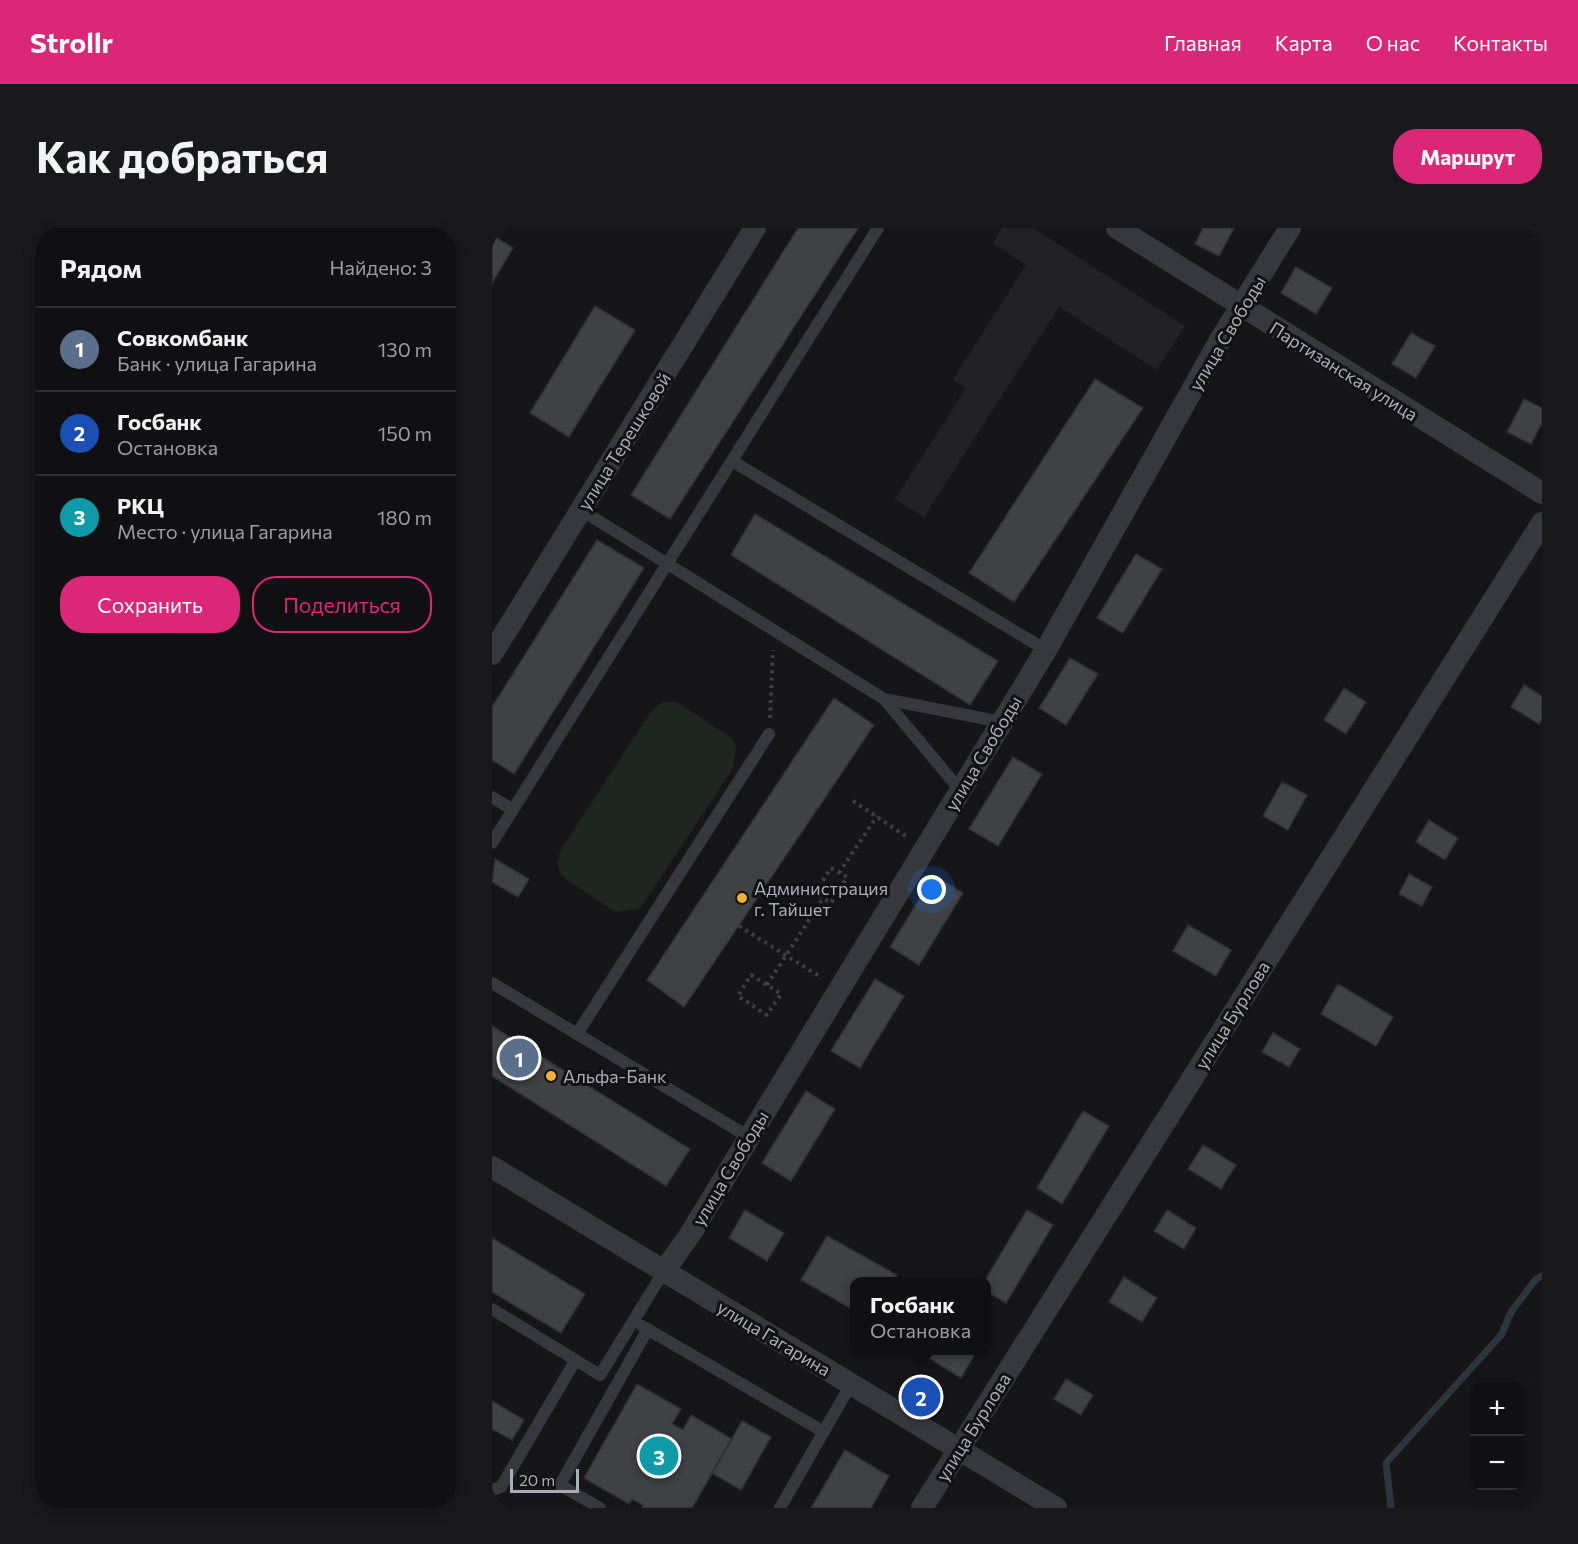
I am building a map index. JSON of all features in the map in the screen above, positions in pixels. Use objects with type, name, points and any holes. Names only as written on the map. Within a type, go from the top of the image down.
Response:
[{"type":"street","name":"улица Терешковой","points":[[492,654],[755,228]]},
{"type":"street","name":"Партизанская улица","points":[[1117,228],[1542,493]]},
{"type":"street","name":"улица Свободы","points":[[664,1271],[749,1137],[1046,650],[1242,307],[1290,228]]},
{"type":"street","name":"улица Бурлова","points":[[922,1508],[1542,523]]},
{"type":"street","name":"улица Гагарина","points":[[492,1167],[1056,1508]]},
{"type":"lane","points":[[492,843],[878,228]]},
{"type":"lane","points":[[732,461],[1046,650]]},
{"type":"lane","points":[[581,510],[884,699],[960,790]]},
{"type":"lane","points":[[884,699],[1002,722]]},
{"type":"lane","points":[[577,1034],[769,734]]},
{"type":"lane","points":[[492,797],[513,810]]},
{"type":"lane","points":[[492,983],[749,1137]]},
{"type":"lane","points":[[492,1309],[600,1375],[664,1271]]},
{"type":"lane","points":[[633,1321],[824,1432]]},
{"type":"lane","points":[[600,1508],[560,1485],[648,1329]]},
{"type":"lane","points":[[492,1490],[501,1487],[575,1360]]},
{"type":"lane","points":[[780,1508],[851,1384]]},
{"type":"path","points":[[769,734],[774,632]]},
{"type":"path","points":[[853,801],[925,849]]},
{"type":"path","points":[[839,873],[877,816]]},
{"type":"path","points":[[831,868],[839,873],[847,878],[831,903],[815,893],[831,868]]},
{"type":"path","points":[[767,985],[823,898]]},
{"type":"path","points":[[739,926],[839,989]]},
{"type":"path","points":[[751,975],[767,985],[781,994],[767,1015],[738,996],[751,975]]},
{"type":"shaded area","points":[[1002,228],[1033,228],[1185,326],[1157,370],[1059,307],[924,517],[895,499],[966,388],[953,379],[1026,265],[993,243]]},
{"type":"shaded area","points":[[663,702],[677,702],[733,739],[736,749],[733,768],[640,909],[615,912],[561,876],[557,863],[560,851],[652,710]]},
{"type":"building","points":[[798,228],[858,228],[670,519],[631,495]]},
{"type":"building","points":[[1203,228],[1234,228],[1219,256],[1195,244]]},
{"type":"building","points":[[492,235],[513,248],[492,283]]},
{"type":"building","points":[[1296,267],[1332,288],[1316,314],[1281,293]]},
{"type":"building","points":[[595,306],[635,330],[569,437],[530,413]]},
{"type":"building","points":[[1411,333],[1435,346],[1416,378],[1392,364]]},
{"type":"building","points":[[1095,379],[1143,408],[1014,602],[969,573]]},
{"type":"building","points":[[1524,399],[1542,408],[1542,423],[1531,444],[1507,432]]},
{"type":"building","points":[[755,514],[998,661],[970,705],[731,555]]},
{"type":"building","points":[[597,540],[644,568],[514,774],[492,760],[492,707]]},
{"type":"building","points":[[1136,554],[1162,569],[1123,633],[1097,618]]},
{"type":"building","points":[[1070,658],[1098,674],[1066,725],[1039,708]]},
{"type":"building","points":[[1524,685],[1542,696],[1542,719],[1539,724],[1511,707]]},
{"type":"building","points":[[1344,688],[1366,702],[1346,734],[1324,720]]},
{"type":"building","points":[[834,698],[874,725],[684,1007],[647,980]]},
{"type":"building","points":[[1013,757],[1042,774],[998,846],[969,829]]},
{"type":"building","points":[[1282,782],[1307,795],[1288,830],[1263,816]]},
{"type":"building","points":[[1429,820],[1458,838],[1445,860],[1416,842]]},
{"type":"building","points":[[495,859],[529,879],[518,897],[492,882]]},
{"type":"building","points":[[1409,874],[1432,887],[1422,906],[1399,894]]},
{"type":"building","points":[[934,875],[963,893],[919,965],[890,947]]},
{"type":"building","points":[[1188,925],[1231,950],[1216,976],[1173,951]]},
{"type":"building","points":[[875,979],[904,996],[860,1068],[831,1051]]},
{"type":"building","points":[[1338,984],[1393,1017],[1376,1046],[1321,1014]]},
{"type":"building","points":[[492,1026],[690,1149],[666,1186],[492,1076]]},
{"type":"building","points":[[1273,1033],[1300,1049],[1289,1067],[1262,1052]]},
{"type":"building","points":[[806,1091],[835,1109],[791,1181],[762,1163]]},
{"type":"building","points":[[1083,1111],[1109,1126],[1062,1204],[1037,1188]]},
{"type":"building","points":[[1203,1145],[1236,1165],[1221,1189],[1188,1169]]},
{"type":"building","points":[[745,1210],[784,1233],[767,1261],[729,1238]]},
{"type":"building","points":[[1027,1210],[1053,1225],[1006,1303],[991,1294],[991,1277],[987,1277]]},
{"type":"building","points":[[1167,1210],[1196,1228],[1184,1249],[1154,1231]]},
{"type":"building","points":[[827,1236],[897,1275],[896,1277],[850,1277],[850,1308],[801,1280]]},
{"type":"building","points":[[492,1238],[585,1294],[561,1333],[492,1292]]},
{"type":"building","points":[[1124,1277],[1157,1298],[1142,1322],[1109,1302]]},
{"type":"building","points":[[924,1355],[974,1355],[961,1378]]},
{"type":"building","points":[[1066,1379],[1093,1395],[1081,1415],[1054,1399]]},
{"type":"building","points":[[637,1384],[681,1409],[672,1424],[683,1430],[691,1415],[732,1439],[692,1508],[642,1508],[643,1505],[632,1499],[629,1504],[584,1478]]},
{"type":"building","points":[[492,1401],[524,1420],[512,1440],[492,1429]]},
{"type":"building","points":[[742,1421],[771,1437],[741,1490],[712,1473]]},
{"type":"building","points":[[845,1450],[889,1476],[871,1508],[811,1508]]},
{"type":"waterway","points":[[1391,1508],[1386,1463],[1502,1334],[1511,1312],[1536,1279],[1542,1276]]},
{"type":"place","name":"Администрация г. Тайшет","points":[[742,898]]},
{"type":"place","name":"Совкомбанк","points":[[519,1058]]},
{"type":"place","name":"Альфа-Банк","points":[[551,1076]]},
{"type":"place","name":"Госбанк","points":[[921,1397]]},
{"type":"place","name":"РКЦ","points":[[659,1456]]}]
